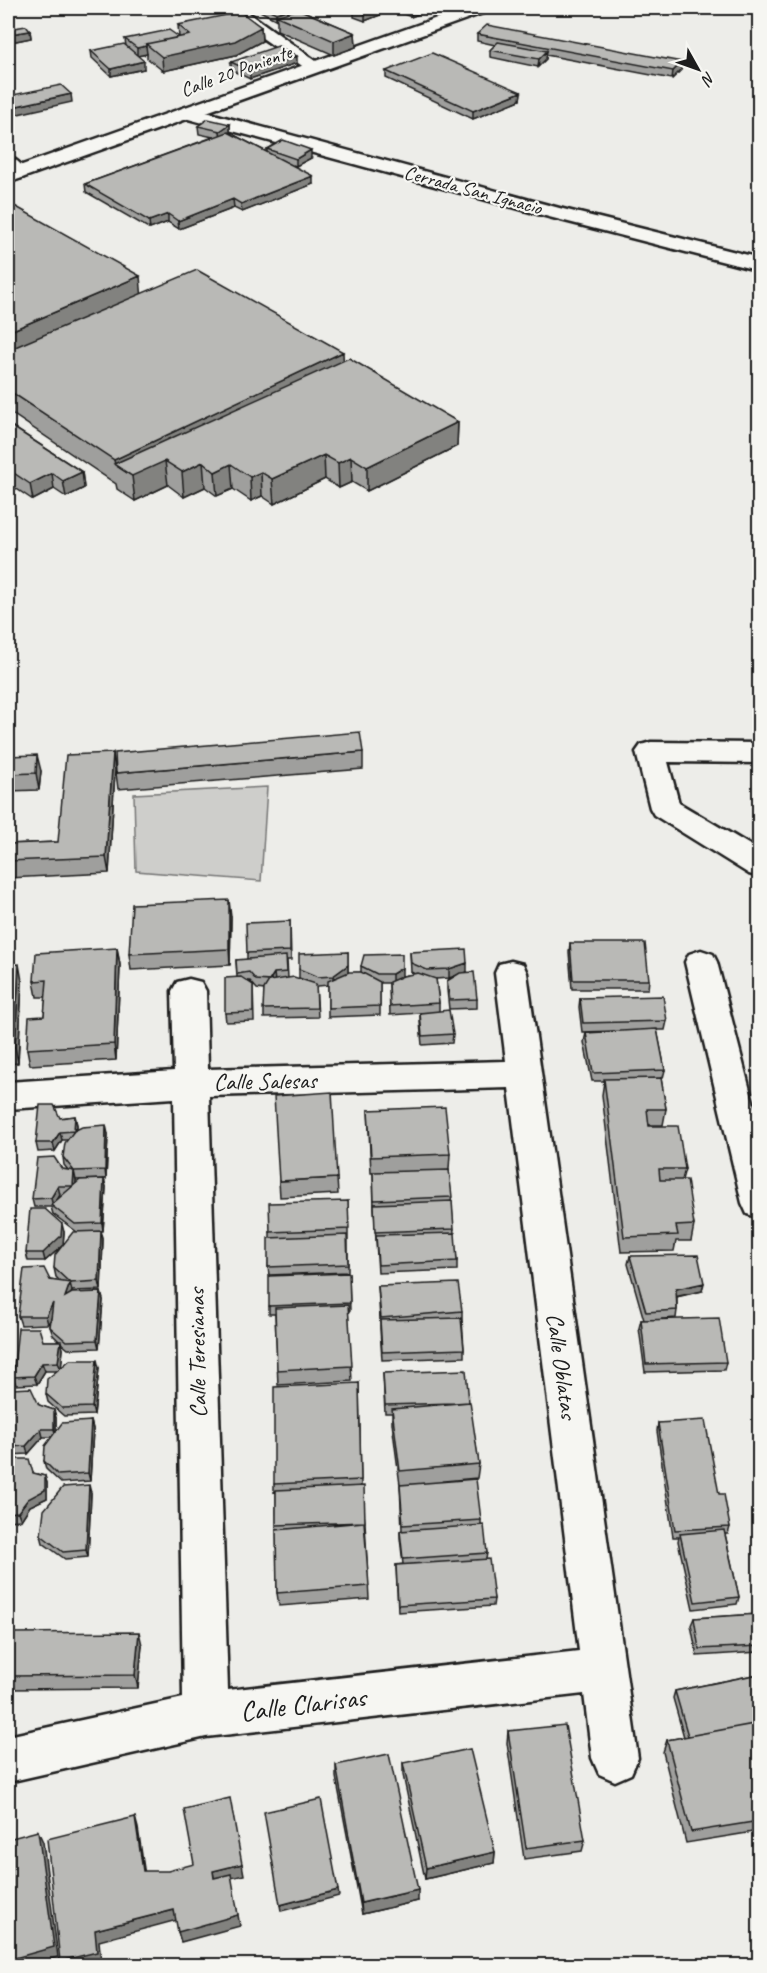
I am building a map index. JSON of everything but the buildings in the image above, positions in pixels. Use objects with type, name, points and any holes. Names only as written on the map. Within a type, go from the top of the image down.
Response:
[{"type":"street","points":[[231,8],[314,66]]},
{"type":"street","name":"Calle 20 Poniente","points":[[11,171],[188,113],[480,8]]},
{"type":"street","name":"Cerrada San Ignacio","points":[[188,113],[756,267]]},
{"type":"street","points":[[759,753],[651,752],[665,808],[759,866]]},
{"type":"street","points":[[701,962],[759,1203]]},
{"type":"street","name":"Calle Oblatas","points":[[511,973],[615,1758]]},
{"type":"street","name":"Calle Teresianas","points":[[189,991],[206,1715]]},
{"type":"street","name":"Calle Salesas","points":[[8,1095],[190,1083],[523,1074]]},
{"type":"street","name":"Calle Clarisas","points":[[8,1759],[206,1715],[602,1670]]},
{"type":"shaded area","points":[[267,787],[261,881],[136,871],[134,794]]}]
